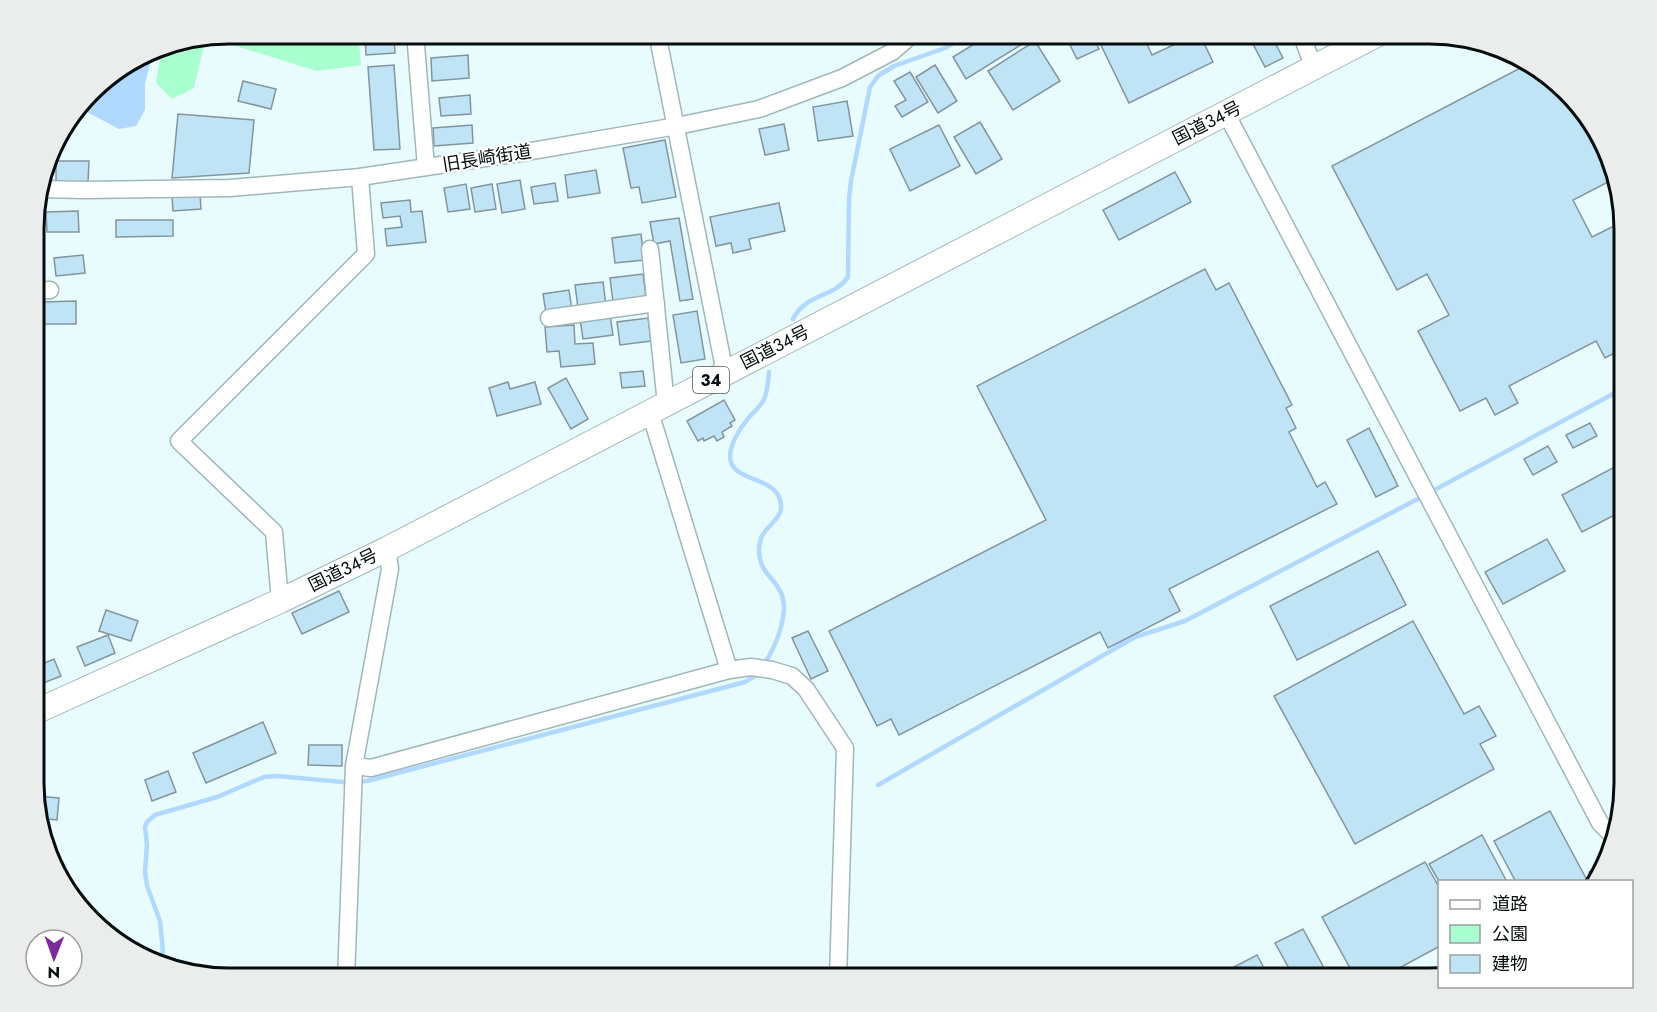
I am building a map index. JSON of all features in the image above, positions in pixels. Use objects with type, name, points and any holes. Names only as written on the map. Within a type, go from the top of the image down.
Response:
[{"type":"highway","name":"国道34号","points":[[44,708],[280,601],[387,549],[1360,44]]},
{"type":"street","points":[[416,44],[426,167]]},
{"type":"street","points":[[659,44],[725,373]]},
{"type":"street","points":[[892,44],[892,52]]},
{"type":"street","name":"旧長崎街道","points":[[48,189],[230,189],[360,177],[520,153],[759,109],[842,78],[892,52],[901,44]]},
{"type":"street","points":[[1305,44],[1314,69]]},
{"type":"street","points":[[1226,113],[1600,823],[1607,830]]},
{"type":"street","points":[[280,601],[274,532],[179,441],[366,254],[360,177]]},
{"type":"street","points":[[650,249],[656,303],[658,408],[729,670]]},
{"type":"street","points":[[549,318],[656,303]]},
{"type":"street","points":[[346,968],[354,766],[390,569],[387,549]]},
{"type":"street","points":[[354,766],[370,768],[729,670],[751,667],[792,676],[806,689],[845,748],[838,968]]},
{"type":"green space","points":[[229,44],[359,44],[361,65],[317,71]]},
{"type":"green space","points":[[204,45],[194,88],[172,99],[156,83],[160,57]]},
{"type":"water","points":[[151,61],[145,84],[145,110],[136,126],[119,129],[85,112],[107,89],[136,68]]},
{"type":"building","points":[[365,44],[395,44],[395,53],[366,55]]},
{"type":"building","points":[[974,44],[1022,44],[966,79],[953,57]]},
{"type":"building","points":[[1030,44],[1037,44],[1060,81],[1013,110],[988,71]]},
{"type":"building","points":[[1070,44],[1096,44],[1099,49],[1077,59]]},
{"type":"building","points":[[1100,44],[1147,44],[1152,55],[1176,44],[1204,44],[1213,62],[1129,103]]},
{"type":"building","points":[[1253,44],[1276,44],[1283,58],[1265,67]]},
{"type":"building","points":[[468,55],[469,78],[432,81],[431,58]]},
{"type":"building","points":[[394,65],[400,149],[374,150],[368,67]]},
{"type":"building","points":[[935,65],[957,101],[938,113],[916,77]]},
{"type":"building","points":[[1521,68],[1541,82],[1568,107],[1582,126],[1604,169],[1607,182],[1573,200],[1592,237],[1613,226],[1613,354],[1605,358],[1596,341],[1509,386],[1518,403],[1495,415],[1486,398],[1460,411],[1418,331],[1449,315],[1427,274],[1397,290],[1332,166]]},
{"type":"building","points":[[910,72],[928,102],[902,117],[895,106],[906,100],[894,81]]},
{"type":"building","points":[[243,81],[276,89],[271,109],[238,101]]},
{"type":"building","points":[[470,95],[471,114],[441,116],[439,98]]},
{"type":"building","points":[[847,101],[853,136],[818,141],[813,107]]},
{"type":"building","points":[[178,114],[254,120],[249,173],[172,178]]},
{"type":"building","points":[[980,122],[1002,159],[976,174],[954,137]]},
{"type":"building","points":[[784,124],[789,150],[765,155],[759,129]]},
{"type":"building","points":[[472,125],[473,143],[434,146],[433,128]]},
{"type":"building","points":[[939,125],[960,166],[910,191],[890,149]]},
{"type":"building","points":[[665,140],[676,197],[642,203],[639,187],[631,188],[623,148]]},
{"type":"building","points":[[57,161],[89,161],[88,182],[56,182]]},
{"type":"building","points":[[596,170],[600,193],[568,198],[565,175]]},
{"type":"building","points":[[1175,172],[1191,202],[1119,240],[1103,210]]},
{"type":"building","points":[[520,180],[525,209],[502,213],[497,184]]},
{"type":"building","points":[[555,183],[558,201],[534,204],[531,187]]},
{"type":"building","points":[[466,184],[470,209],[448,212],[444,188]]},
{"type":"building","points":[[492,184],[496,209],[475,212],[471,188]]},
{"type":"building","points":[[200,194],[201,209],[173,211],[172,196]]},
{"type":"building","points":[[410,200],[411,212],[422,211],[426,242],[387,246],[385,229],[402,227],[400,216],[383,218],[381,203]]},
{"type":"building","points":[[779,203],[785,231],[749,239],[751,249],[733,253],[731,243],[716,246],[710,217]]},
{"type":"building","points":[[78,211],[79,232],[47,232],[46,212]]},
{"type":"building","points":[[679,218],[693,299],[680,301],[670,241],[654,244],[650,222]]},
{"type":"building","points":[[116,220],[173,220],[173,236],[116,237]]},
{"type":"building","points":[[641,234],[644,260],[615,263],[612,238]]},
{"type":"building","points":[[83,255],[85,273],[56,276],[54,258]]},
{"type":"building","points":[[1205,269],[1216,290],[1229,283],[1292,405],[1286,408],[1296,428],[1289,432],[1317,487],[1325,482],[1337,504],[1169,589],[1180,611],[1108,648],[1100,632],[899,735],[891,719],[877,726],[829,631],[1046,520],[977,386]]},
{"type":"building","points":[[643,274],[646,298],[613,302],[610,278]]},
{"type":"building","points":[[603,282],[606,305],[578,308],[575,285]]},
{"type":"building","points":[[569,290],[572,310],[546,313],[543,294]]},
{"type":"building","points":[[76,301],[76,324],[44,324],[44,302]]},
{"type":"building","points":[[697,311],[705,359],[681,363],[673,315]]},
{"type":"building","points":[[610,315],[613,335],[583,339],[580,319]]},
{"type":"building","points":[[648,318],[651,341],[620,345],[617,322]]},
{"type":"building","points":[[574,325],[575,344],[593,343],[595,364],[561,367],[559,351],[547,352],[545,327]]},
{"type":"building","points":[[643,371],[645,386],[622,388],[620,373]]},
{"type":"building","points":[[566,378],[588,419],[571,429],[548,388]]},
{"type":"building","points":[[508,382],[510,389],[535,382],[541,404],[497,416],[489,388]]},
{"type":"building","points":[[724,400],[735,420],[730,423],[732,426],[722,432],[724,437],[717,441],[714,436],[698,441],[687,421]]},
{"type":"building","points":[[1590,423],[1597,436],[1573,448],[1566,435]]},
{"type":"building","points":[[1369,428],[1398,486],[1376,497],[1347,440]]},
{"type":"building","points":[[1548,446],[1557,462],[1533,475],[1524,459]]},
{"type":"building","points":[[1613,468],[1613,516],[1582,532],[1562,495]]},
{"type":"building","points":[[1547,539],[1565,571],[1503,604],[1485,572]]},
{"type":"building","points":[[1378,551],[1406,605],[1297,660],[1270,606]]},
{"type":"building","points":[[339,591],[349,612],[302,634],[292,613]]},
{"type":"building","points":[[106,610],[138,621],[131,641],[99,631]]},
{"type":"building","points":[[1413,621],[1464,714],[1479,706],[1496,736],[1480,744],[1494,769],[1355,844],[1274,696]]},
{"type":"building","points":[[808,631],[828,671],[811,679],[792,638]]},
{"type":"building","points":[[108,635],[115,653],[85,666],[77,647]]},
{"type":"building","points":[[54,659],[61,676],[44,683],[44,663]]},
{"type":"building","points":[[263,722],[276,753],[206,783],[193,753]]},
{"type":"building","points":[[309,745],[342,745],[342,766],[308,765]]},
{"type":"building","points":[[168,771],[176,792],[152,801],[145,780]]},
{"type":"building","points":[[45,797],[59,798],[57,820],[47,819]]},
{"type":"building","points":[[1550,811],[1587,879],[1515,880],[1494,841]]},
{"type":"building","points":[[1482,835],[1506,880],[1438,880],[1429,864]]},
{"type":"building","points":[[1425,862],[1438,885],[1438,947],[1399,968],[1350,968],[1322,917]]},
{"type":"building","points":[[1303,929],[1324,968],[1289,968],[1275,943]]},
{"type":"building","points":[[1257,955],[1264,968],[1232,968]]},
{"type":"waterway","points":[[793,319],[805,304],[835,289],[848,277],[851,181],[870,87],[878,76],[894,66],[952,44]]},
{"type":"waterway","points":[[764,664],[781,628],[784,608],[780,591],[764,569],[759,548],[764,532],[779,514],[781,503],[773,489],[737,470],[730,457],[738,432],[764,399],[769,372]]},
{"type":"waterway","points":[[878,785],[1135,637],[1185,621],[1613,394]]},
{"type":"waterway","points":[[162,955],[160,921],[147,886],[145,872],[147,845],[145,827],[155,815],[217,797],[264,777],[277,776],[343,782],[367,781],[745,682],[757,673]]}]
